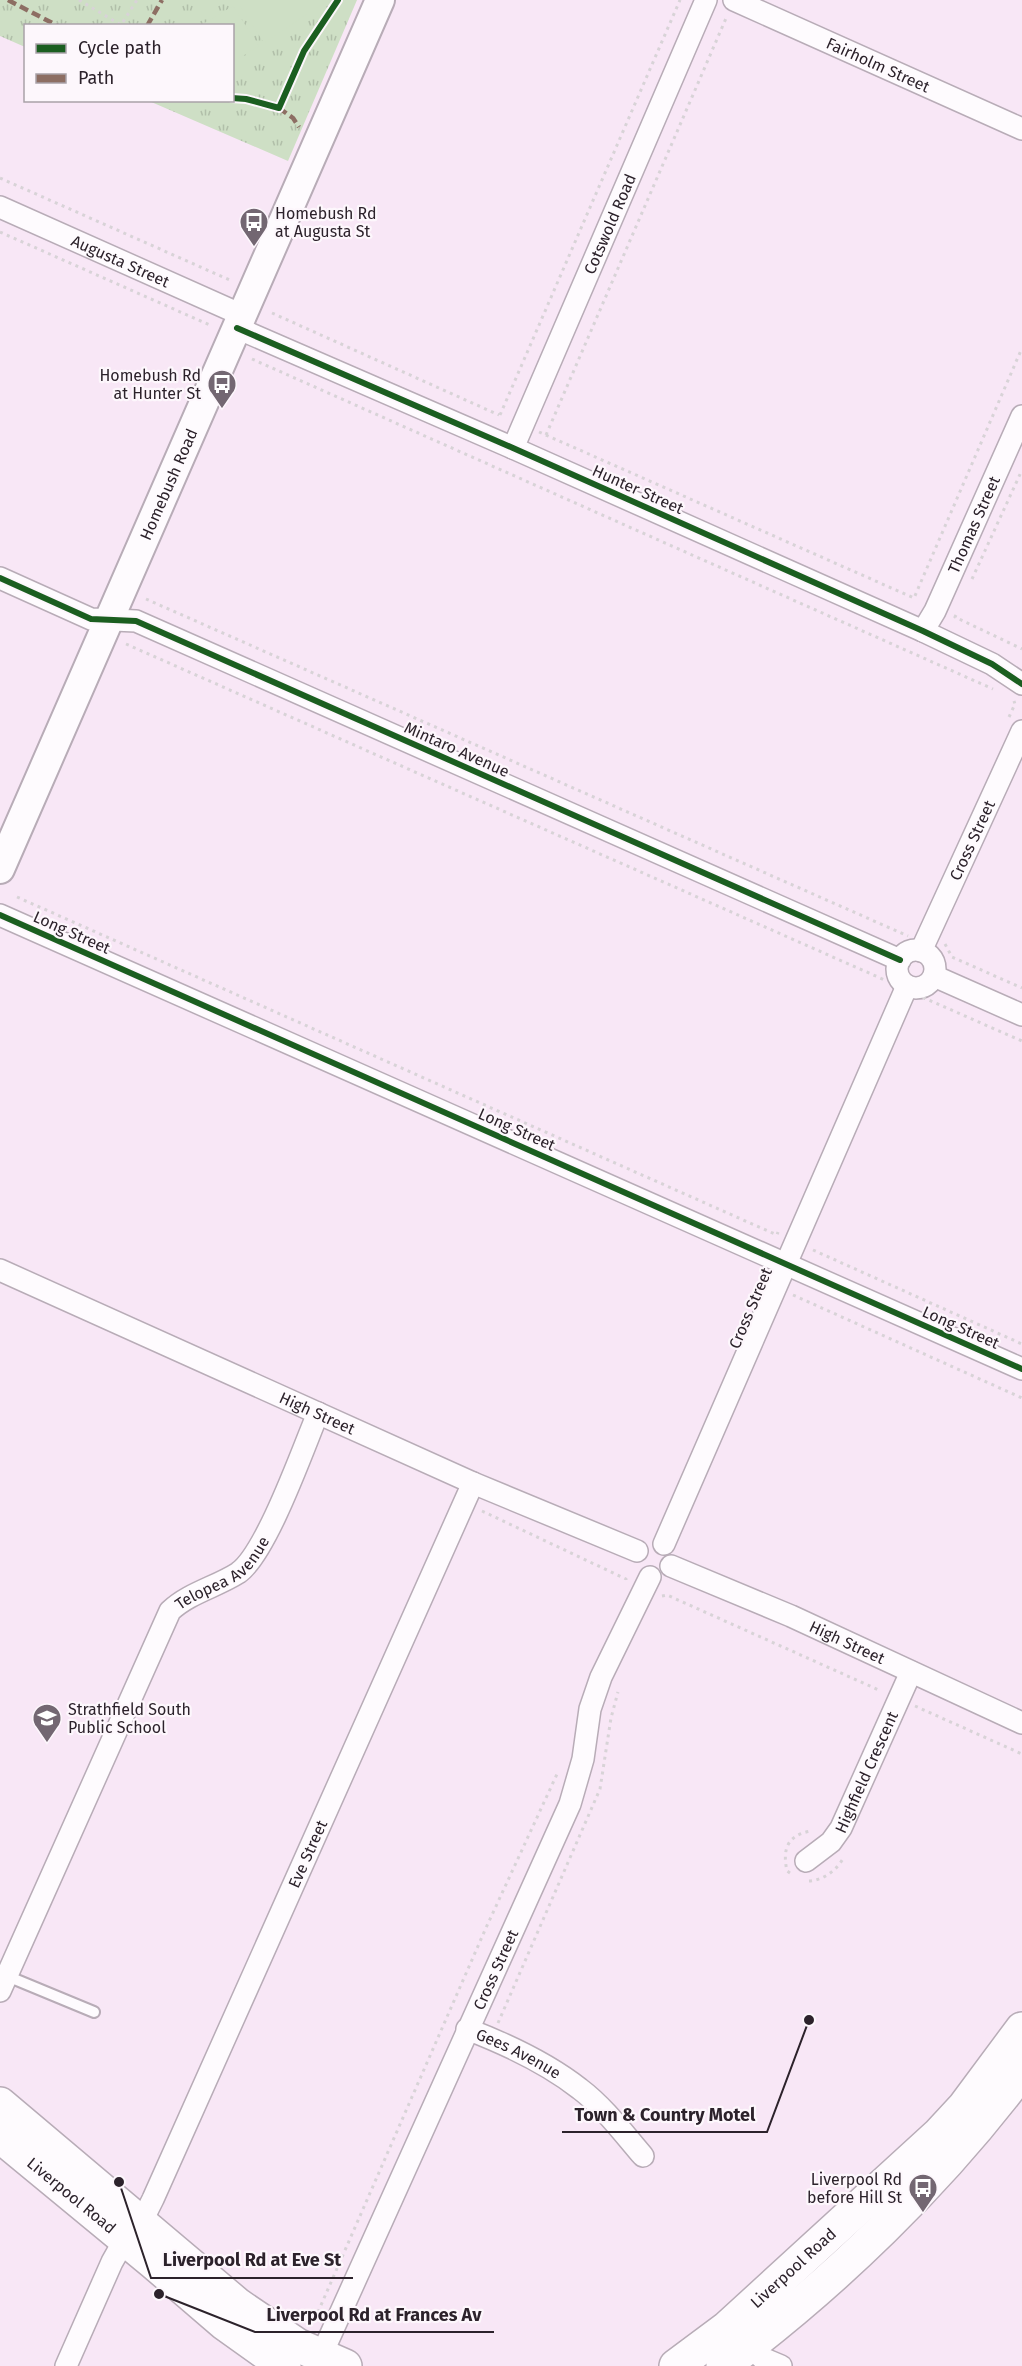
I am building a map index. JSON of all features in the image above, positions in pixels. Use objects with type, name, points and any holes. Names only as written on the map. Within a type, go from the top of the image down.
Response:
[{"type":"highway","name":"Liverpool Road","points":[[723,2366],[738,2337],[964,2107],[1022,2029]]},
{"type":"highway","name":"Liverpool Road","points":[[676,2366],[738,2337],[840,2268],[932,2180],[999,2101],[1022,2070]]},
{"type":"highway","name":"Liverpool Road","points":[[0,2104],[133,2231],[224,2323],[284,2366]]},
{"type":"highway","name":"Liverpool Road","points":[[0,2136],[278,2333],[333,2361]]},
{"type":"main road","name":"Homebush Road","points":[[0,869],[109,618],[230,323],[380,0]]},
{"type":"street","name":"Cotswold Road","points":[[513,448],[706,0]]},
{"type":"street","name":"Fairholm Street","points":[[730,8],[1022,129]]},
{"type":"street","name":"Augusta Street","points":[[0,207],[230,323]]},
{"type":"street","name":"Hunter Street","points":[[230,323],[923,631],[992,664],[1016,691]]},
{"type":"street","name":"Thomas Street","points":[[923,631],[935,610],[1022,416]]},
{"type":"street","name":"Mintaro Avenue","points":[[0,578],[91,619],[136,621],[900,960]]},
{"type":"street","name":"Cross Street","points":[[921,951],[1014,728]]},
{"type":"street","name":"Long Street","points":[[0,915],[1022,1369]]},
{"type":"street","points":[[921,951],[927,954],[934,964],[934,976],[926,986],[920,988],[899,984],[903,982],[898,971],[900,960],[909,952],[921,951]]},
{"type":"street","points":[[934,976],[1022,1015]]},
{"type":"street","name":"Cross Street","points":[[664,1544],[785,1263],[899,984]]},
{"type":"street","name":"High Street","points":[[0,1270],[473,1483],[637,1551]]},
{"type":"street","name":"Telopea Avenue","points":[[3,1983],[170,1611],[178,1603],[237,1574],[259,1549],[318,1413]]},
{"type":"street","name":"Eve Street","points":[[66,2366],[112,2262],[153,2199],[473,1483]]},
{"type":"street","points":[[647,1542],[664,1544],[672,1554],[671,1566],[662,1576],[650,1578],[644,1575],[636,1565],[637,1551],[647,1542]]},
{"type":"street","name":"High Street","points":[[671,1566],[791,1616],[1022,1724]]},
{"type":"street","name":"Cross Street","points":[[333,2361],[467,2029],[570,1804],[583,1759],[590,1709],[601,1677],[650,1578]]},
{"type":"street","name":"Highfield Crescent","points":[[803,1874],[841,1828],[911,1672]]},
{"type":"street","name":"Gees Avenue","points":[[467,2029],[524,2055],[554,2071],[582,2090],[644,2156]]},
{"type":"street","points":[[738,2337],[762,2358],[781,2366]]},
{"type":"lane","points":[[3,1983],[94,2012]]},
{"type":"path","points":[[79,0],[119,24]]},
{"type":"path","points":[[122,24],[136,0]]},
{"type":"path","points":[[500,415],[680,0]]},
{"type":"path","points":[[546,435],[730,8]]},
{"type":"path","points":[[0,178],[232,281]]},
{"type":"path","points":[[0,232],[230,323]]},
{"type":"path","points":[[272,313],[509,419]]},
{"type":"path","points":[[535,430],[914,598],[1022,348]]},
{"type":"path","points":[[252,359],[1000,693]]},
{"type":"path","points":[[969,585],[1022,470]]},
{"type":"path","points":[[146,599],[909,937],[913,930]]},
{"type":"path","points":[[960,606],[955,617],[1022,649]]},
{"type":"path","points":[[126,644],[899,984]]},
{"type":"path","points":[[1014,728],[1016,691]]},
{"type":"path","points":[[17,897],[777,1235],[782,1224]]},
{"type":"path","points":[[944,942],[952,957],[1022,988]]},
{"type":"path","points":[[920,1006],[924,998],[1022,1041]]},
{"type":"path","points":[[811,1249],[1022,1344]]},
{"type":"path","points":[[790,1294],[1022,1398]]},
{"type":"path","points":[[477,1509],[627,1579],[624,1585]]},
{"type":"path","points":[[657,1600],[659,1596],[667,1595],[889,1694]]},
{"type":"path","points":[[496,2027],[600,1789],[618,1691]]},
{"type":"path","points":[[913,1705],[1022,1754]]},
{"type":"path","points":[[316,2317],[485,1930],[558,1772]]},
{"type":"path","points":[[815,1831],[797,1834],[791,1840],[784,1860],[787,1870],[820,1880],[840,1864],[846,1852]]},
{"type":"green space","points":[[0,0],[357,0],[288,161],[151,102],[234,102],[234,24],[24,24],[24,47],[0,36]]},
{"type":"green space","points":[[242,0],[328,0],[264,43],[238,3]]},
{"type":"green space","points":[[233,6],[259,46],[234,61],[234,24],[203,24]]},
{"type":"marked path","points":[[8,0],[54,24]]},
{"type":"marked path","points":[[148,24],[162,0]]},
{"type":"marked path","points":[[279,108],[293,118],[299,127]]},
{"type":"cycle path","points":[[234,98],[279,108],[304,51],[338,0]]},
{"type":"cycle path","points":[[237,328],[923,631],[992,664],[1022,684]]},
{"type":"cycle path","points":[[0,578],[91,619],[136,621],[900,960]]},
{"type":"cycle path","points":[[0,915],[1022,1369]]},
{"type":"place","name":"Homebush Rd at Augusta St","points":[[254,248]]},
{"type":"place","name":"Homebush Rd at Hunter St","points":[[222,410]]},
{"type":"place","name":"Strathfield South Public School","points":[[47,1744]]},
{"type":"place","name":"Town & Country Motel","points":[[809,2020]]},
{"type":"place","name":"Liverpool Rd at Eve St","points":[[119,2182]]},
{"type":"place","name":"Liverpool Rd before Hill St","points":[[923,2214]]},
{"type":"place","name":"Liverpool Rd at Frances Av","points":[[159,2294]]}]
